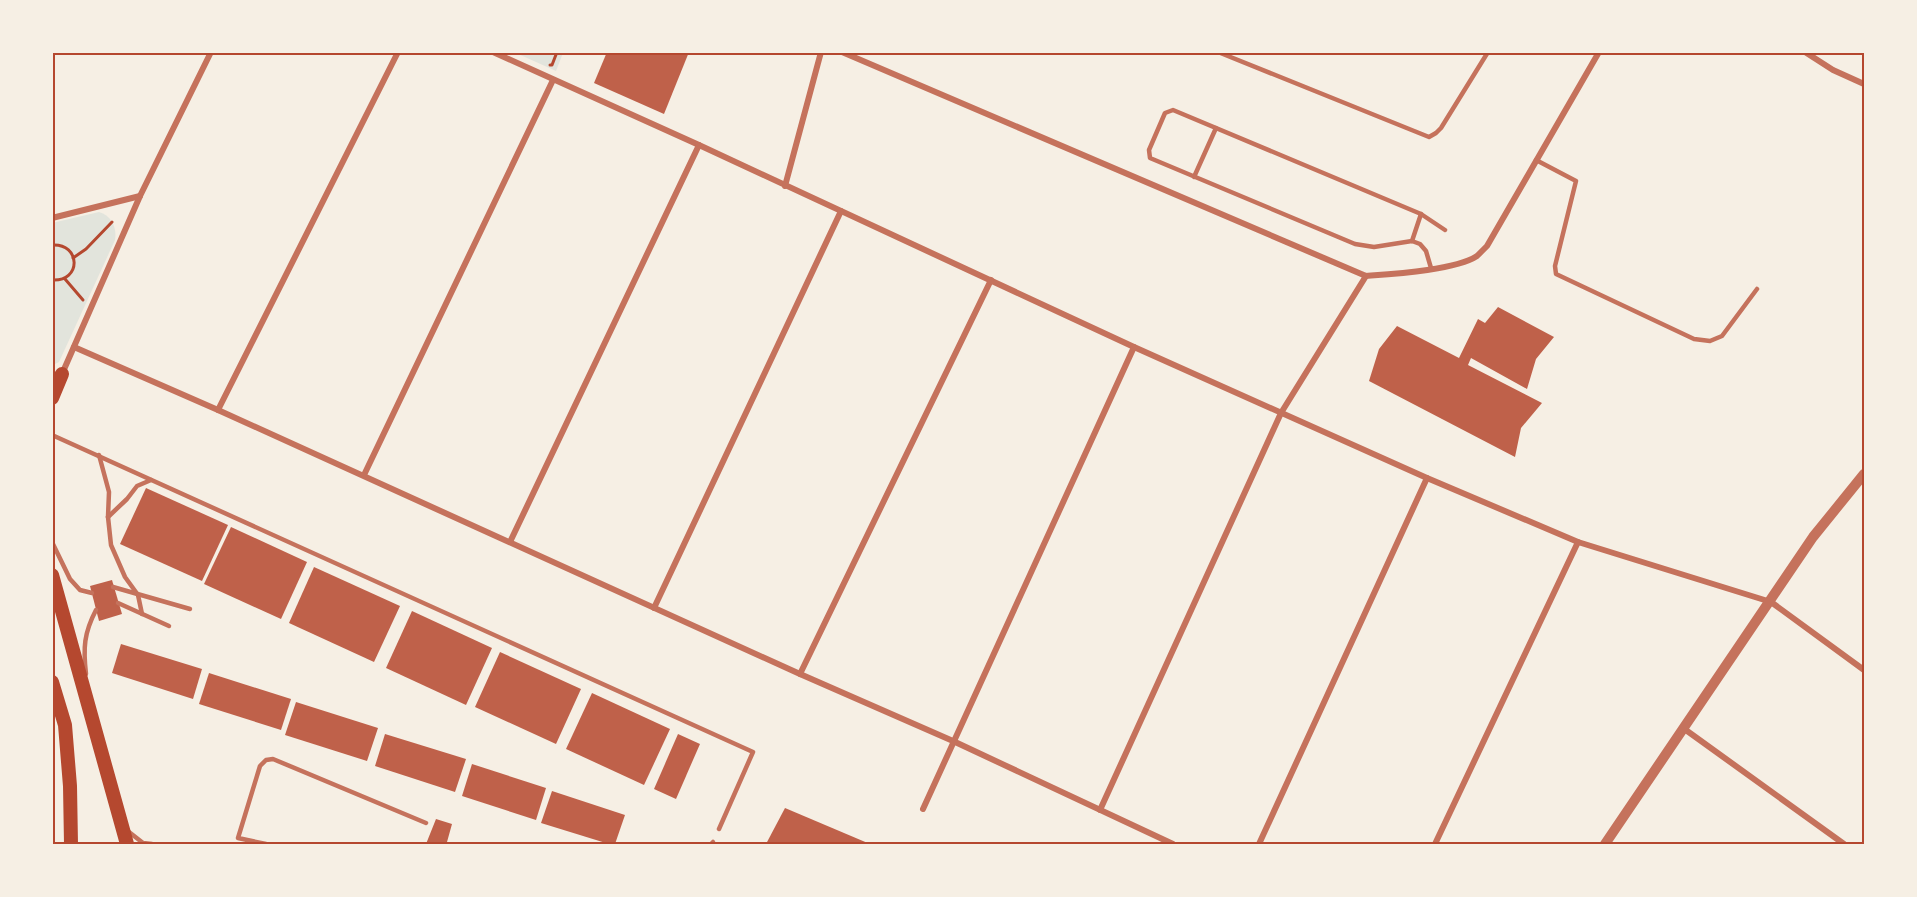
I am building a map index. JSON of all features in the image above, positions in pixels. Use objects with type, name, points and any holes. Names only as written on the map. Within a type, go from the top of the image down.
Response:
[{"type":"main road","points":[[52,398],[57,374]]},
{"type":"main road","points":[[52,574],[128,844]]},
{"type":"main road","points":[[52,682],[65,725],[70,786],[71,844]]},
{"type":"street","points":[[57,374],[74,347],[140,196],[211,52]]},
{"type":"street","points":[[218,410],[398,52]]},
{"type":"street","points":[[493,52],[1134,347],[1427,478],[1578,542],[1770,602],[1864,670]]},
{"type":"street","points":[[785,186],[821,52]]},
{"type":"street","points":[[842,52],[1366,276],[1409,273],[1461,263],[1476,256],[1487,246],[1599,52]]},
{"type":"street","points":[[1805,52],[1833,70],[1864,84]]},
{"type":"street","points":[[364,476],[553,80]]},
{"type":"street","points":[[510,542],[699,145]]},
{"type":"street","points":[[52,218],[140,196]]},
{"type":"street","points":[[654,608],[841,211]]},
{"type":"street","points":[[1100,810],[1281,413],[1366,276]]},
{"type":"street","points":[[800,674],[991,280]]},
{"type":"street","points":[[74,347],[953,741],[1173,844]]},
{"type":"street","points":[[922,809],[1134,347]]},
{"type":"street","points":[[1605,844],[1813,537],[1864,474]]},
{"type":"street","points":[[1259,844],[1427,478]]},
{"type":"street","points":[[1435,844],[1578,542]]},
{"type":"street","points":[[1683,728],[1844,844]]},
{"type":"lane","points":[[1218,52],[1429,137],[1440,128],[1488,52]]},
{"type":"lane","points":[[1431,268],[1426,251],[1420,244],[1412,241],[1374,247],[1355,244],[1150,158],[1149,150],[1165,112],[1173,110],[1421,214],[1445,230]]},
{"type":"lane","points":[[1194,177],[1216,128]]},
{"type":"lane","points":[[1536,160],[1576,181],[1555,266],[1556,274],[1694,339],[1710,341],[1722,336],[1757,289]]},
{"type":"lane","points":[[1412,241],[1421,214]]},
{"type":"lane","points":[[52,435],[753,752],[720,829]]},
{"type":"lane","points":[[99,455],[109,492],[108,517],[111,545],[124,577],[138,595],[142,614]]},
{"type":"lane","points":[[108,517],[137,486],[151,480]]},
{"type":"lane","points":[[52,542],[70,579],[80,590],[92,593]]},
{"type":"lane","points":[[113,587],[190,609]]},
{"type":"lane","points":[[118,603],[169,626]]},
{"type":"lane","points":[[89,707],[84,657],[87,629],[96,610]]},
{"type":"lane","points":[[266,844],[238,838],[260,766],[266,760],[273,759],[426,823]]},
{"type":"lane","points":[[119,815],[130,835],[143,843],[152,844]]},
{"type":"path","points":[[542,61],[552,65],[557,52]]},
{"type":"path","points":[[73,258],[86,249],[112,222]]},
{"type":"path","points":[[52,245],[69,250],[73,258],[73,271],[65,279],[52,280]]},
{"type":"path","points":[[65,279],[86,304]]},
{"type":"shaded area","points":[[516,53],[563,53],[556,71]]},
{"type":"shaded area","points":[[99,212],[113,223],[115,240],[59,362],[53,365],[52,223]]},
{"type":"building","points":[[607,52],[689,52],[664,114],[594,83]]},
{"type":"building","points":[[1498,307],[1554,337],[1536,359],[1527,389],[1471,358],[1468,365],[1542,403],[1521,428],[1515,457],[1369,381],[1379,349],[1397,326],[1459,358],[1478,319],[1485,323]]},
{"type":"building","points":[[146,488],[228,525],[202,581],[120,544]]},
{"type":"building","points":[[231,527],[307,562],[281,619],[204,584]]},
{"type":"building","points":[[314,567],[400,606],[374,662],[289,623]]},
{"type":"building","points":[[112,580],[122,614],[99,621],[90,586]]},
{"type":"building","points":[[412,611],[492,648],[466,705],[386,668]]},
{"type":"building","points":[[121,644],[202,669],[193,699],[112,673]]},
{"type":"building","points":[[500,652],[581,689],[556,744],[475,707]]},
{"type":"building","points":[[209,673],[291,699],[281,730],[199,704]]},
{"type":"building","points":[[592,693],[670,729],[644,785],[566,749]]},
{"type":"building","points":[[296,702],[378,728],[367,761],[285,735]]},
{"type":"building","points":[[385,734],[466,759],[455,792],[375,766]]},
{"type":"building","points":[[678,734],[700,744],[676,799],[654,789]]},
{"type":"building","points":[[472,764],[546,788],[536,820],[462,796]]},
{"type":"building","points":[[552,791],[625,815],[615,844],[541,823]]},
{"type":"building","points":[[785,808],[870,844],[766,844]]},
{"type":"building","points":[[436,819],[452,824],[447,842],[453,844],[426,844]]}]
